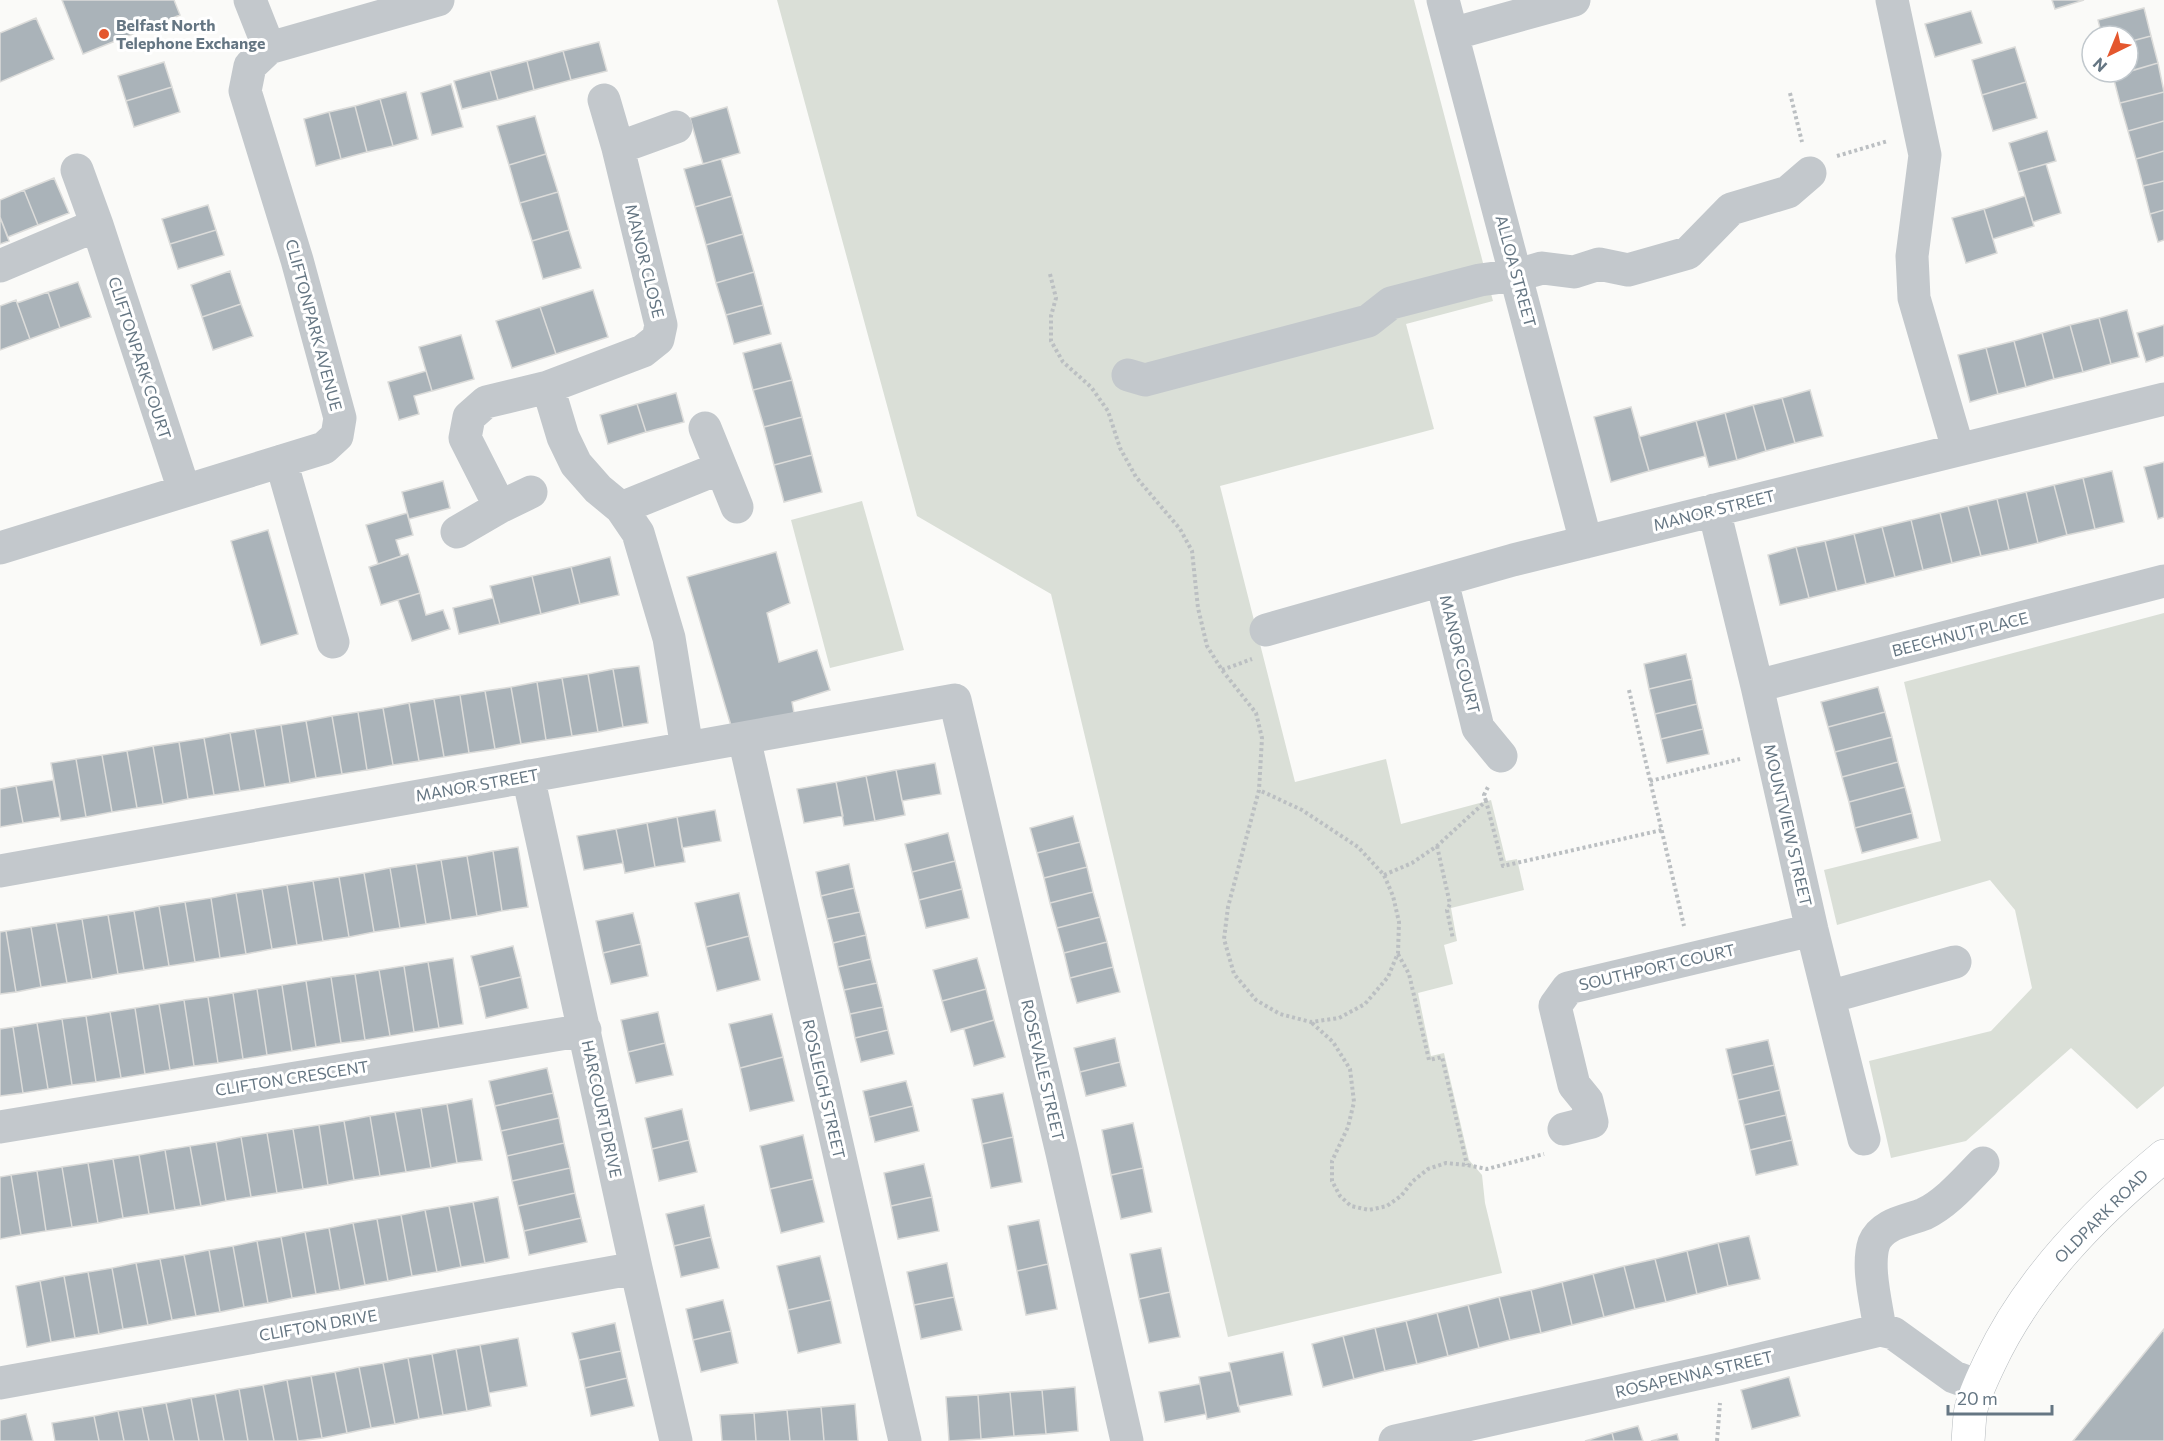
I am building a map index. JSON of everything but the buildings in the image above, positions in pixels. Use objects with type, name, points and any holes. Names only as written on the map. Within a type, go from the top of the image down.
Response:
[{"type":"main road","name":"OLDPARK ROAD","points":[[1968,1441],[1971,1408],[1979,1386],[1999,1344],[2028,1296],[2061,1253],[2131,1183],[2164,1156]]},
{"type":"street","points":[[250,0],[269,48],[438,0]]},
{"type":"street","name":"ALLOA STREET","points":[[1443,0],[1586,542]]},
{"type":"street","points":[[1452,34],[1574,0]]},
{"type":"street","points":[[1892,0],[1925,155],[1912,256],[1914,298],[1958,449]]},
{"type":"street","name":"CLIFTONPARK AVENUE","points":[[0,548],[324,448],[337,436],[340,418],[297,260],[245,91],[250,66],[269,48]]},
{"type":"street","name":"MANOR CLOSE","points":[[500,507],[465,438],[470,417],[486,402],[548,387],[644,351],[658,339],[661,325],[604,100]]},
{"type":"street","points":[[618,148],[676,127]]},
{"type":"street","name":"CLIFTONPARK COURT","points":[[77,170],[184,490]]},
{"type":"street","points":[[1128,375],[1145,380],[1368,321],[1391,303],[1480,280],[1517,275],[1542,268],[1574,272],[1599,264],[1628,270],[1688,254],[1731,209],[1788,192],[1810,173]]},
{"type":"street","points":[[0,266],[97,225]]},
{"type":"street","points":[[548,387],[563,437],[576,464],[598,489],[621,508],[638,533],[665,627],[687,748]]},
{"type":"street","name":"MANOR STREET","points":[[1266,630],[1586,542],[2164,399]]},
{"type":"street","points":[[705,428],[736,507]]},
{"type":"street","points":[[281,461],[333,642]]},
{"type":"street","points":[[621,508],[720,468]]},
{"type":"street","points":[[457,532],[531,492]]},
{"type":"street","name":"MOUNTVIEW STREET","points":[[1714,510],[1757,686],[1812,930],[1864,1139]]},
{"type":"street","name":"MANOR COURT","points":[[1442,581],[1478,728],[1501,756]]},
{"type":"street","name":"BEECHNUT PLACE","points":[[1757,686],[2164,581]]},
{"type":"street","name":"MANOR STREET","points":[[0,871],[955,700]]},
{"type":"street","name":"ROSEVALE STREET","points":[[955,700],[1065,1165],[1127,1441]]},
{"type":"street","name":"ROSLEIGH STREET","points":[[744,738],[905,1441]]},
{"type":"street","name":"HARCOURT DRIVE","points":[[528,776],[676,1441]]},
{"type":"street","name":"SOUTHPORT COURT","points":[[1564,1130],[1592,1122],[1587,1101],[1574,1085],[1555,1006],[1568,988],[1812,930]]},
{"type":"street","points":[[1829,998],[1955,962]]},
{"type":"street","name":"CLIFTON CRESCENT","points":[[0,1126],[585,1030]]},
{"type":"street","points":[[1979,1386],[1954,1377],[1893,1333],[1880,1330],[1872,1258],[1875,1243],[1880,1234],[1894,1224],[1924,1214],[1937,1206],[1983,1163]]},
{"type":"street","name":"CLIFTON DRIVE","points":[[0,1383],[636,1268]]},
{"type":"street","name":"ROSAPENNA STREET","points":[[1395,1441],[1502,1430],[1880,1330]]},
{"type":"path","points":[[1790,93],[1810,173],[1828,159],[1921,131]]},
{"type":"path","points":[[1050,274],[1056,298],[1051,316],[1052,341],[1063,362],[1091,387],[1108,411],[1120,448],[1136,477],[1180,529],[1192,551],[1198,608],[1207,646],[1222,670],[1256,713],[1262,738],[1258,790],[1228,907],[1224,939],[1234,974],[1256,1000],[1280,1014],[1311,1022],[1339,1018],[1365,1004],[1388,977],[1398,953],[1399,922],[1393,896],[1384,874],[1358,847],[1302,810],[1258,790]]},
{"type":"path","points":[[1629,690],[1691,958]]},
{"type":"path","points":[[1650,781],[1772,752]]},
{"type":"path","points":[[1484,795],[1503,866],[1662,830]]},
{"type":"path","points":[[1384,874],[1412,863],[1437,846],[1486,801]]},
{"type":"path","points":[[1437,846],[1450,904],[1447,910],[1453,939]]},
{"type":"path","points":[[1398,953],[1409,974],[1429,1060],[1442,1057],[1467,1165]]},
{"type":"path","points":[[1311,1022],[1333,1042],[1350,1069],[1354,1102],[1348,1127],[1332,1161],[1332,1181],[1340,1196],[1351,1206],[1369,1210],[1387,1206],[1401,1196],[1413,1181],[1428,1169],[1446,1164],[1487,1169],[1542,1155],[1564,1130]]},
{"type":"shaded area","points":[[777,0],[1414,0],[1493,301],[1406,324],[1434,429],[1220,486],[1295,782],[1386,759],[1401,824],[1491,800],[1506,861],[1517,859],[1524,890],[1451,908],[1457,941],[1444,945],[1453,984],[1418,993],[1431,1056],[1444,1053],[1469,1160],[1482,1175],[1485,1203],[1502,1273],[1228,1337],[1051,594],[917,516]]},
{"type":"shaded area","points":[[862,501],[904,650],[830,668],[791,520]]},
{"type":"shaded area","points":[[2164,613],[2164,1086],[2137,1109],[2071,1048],[1966,1141],[1891,1158],[1869,1061],[1991,1031],[2032,988],[2015,910],[1990,880],[1837,925],[1824,870],[1941,841],[1904,682]]},
{"type":"place","name":"Belfast North Telephone Exchange","points":[[104,34]]}]
